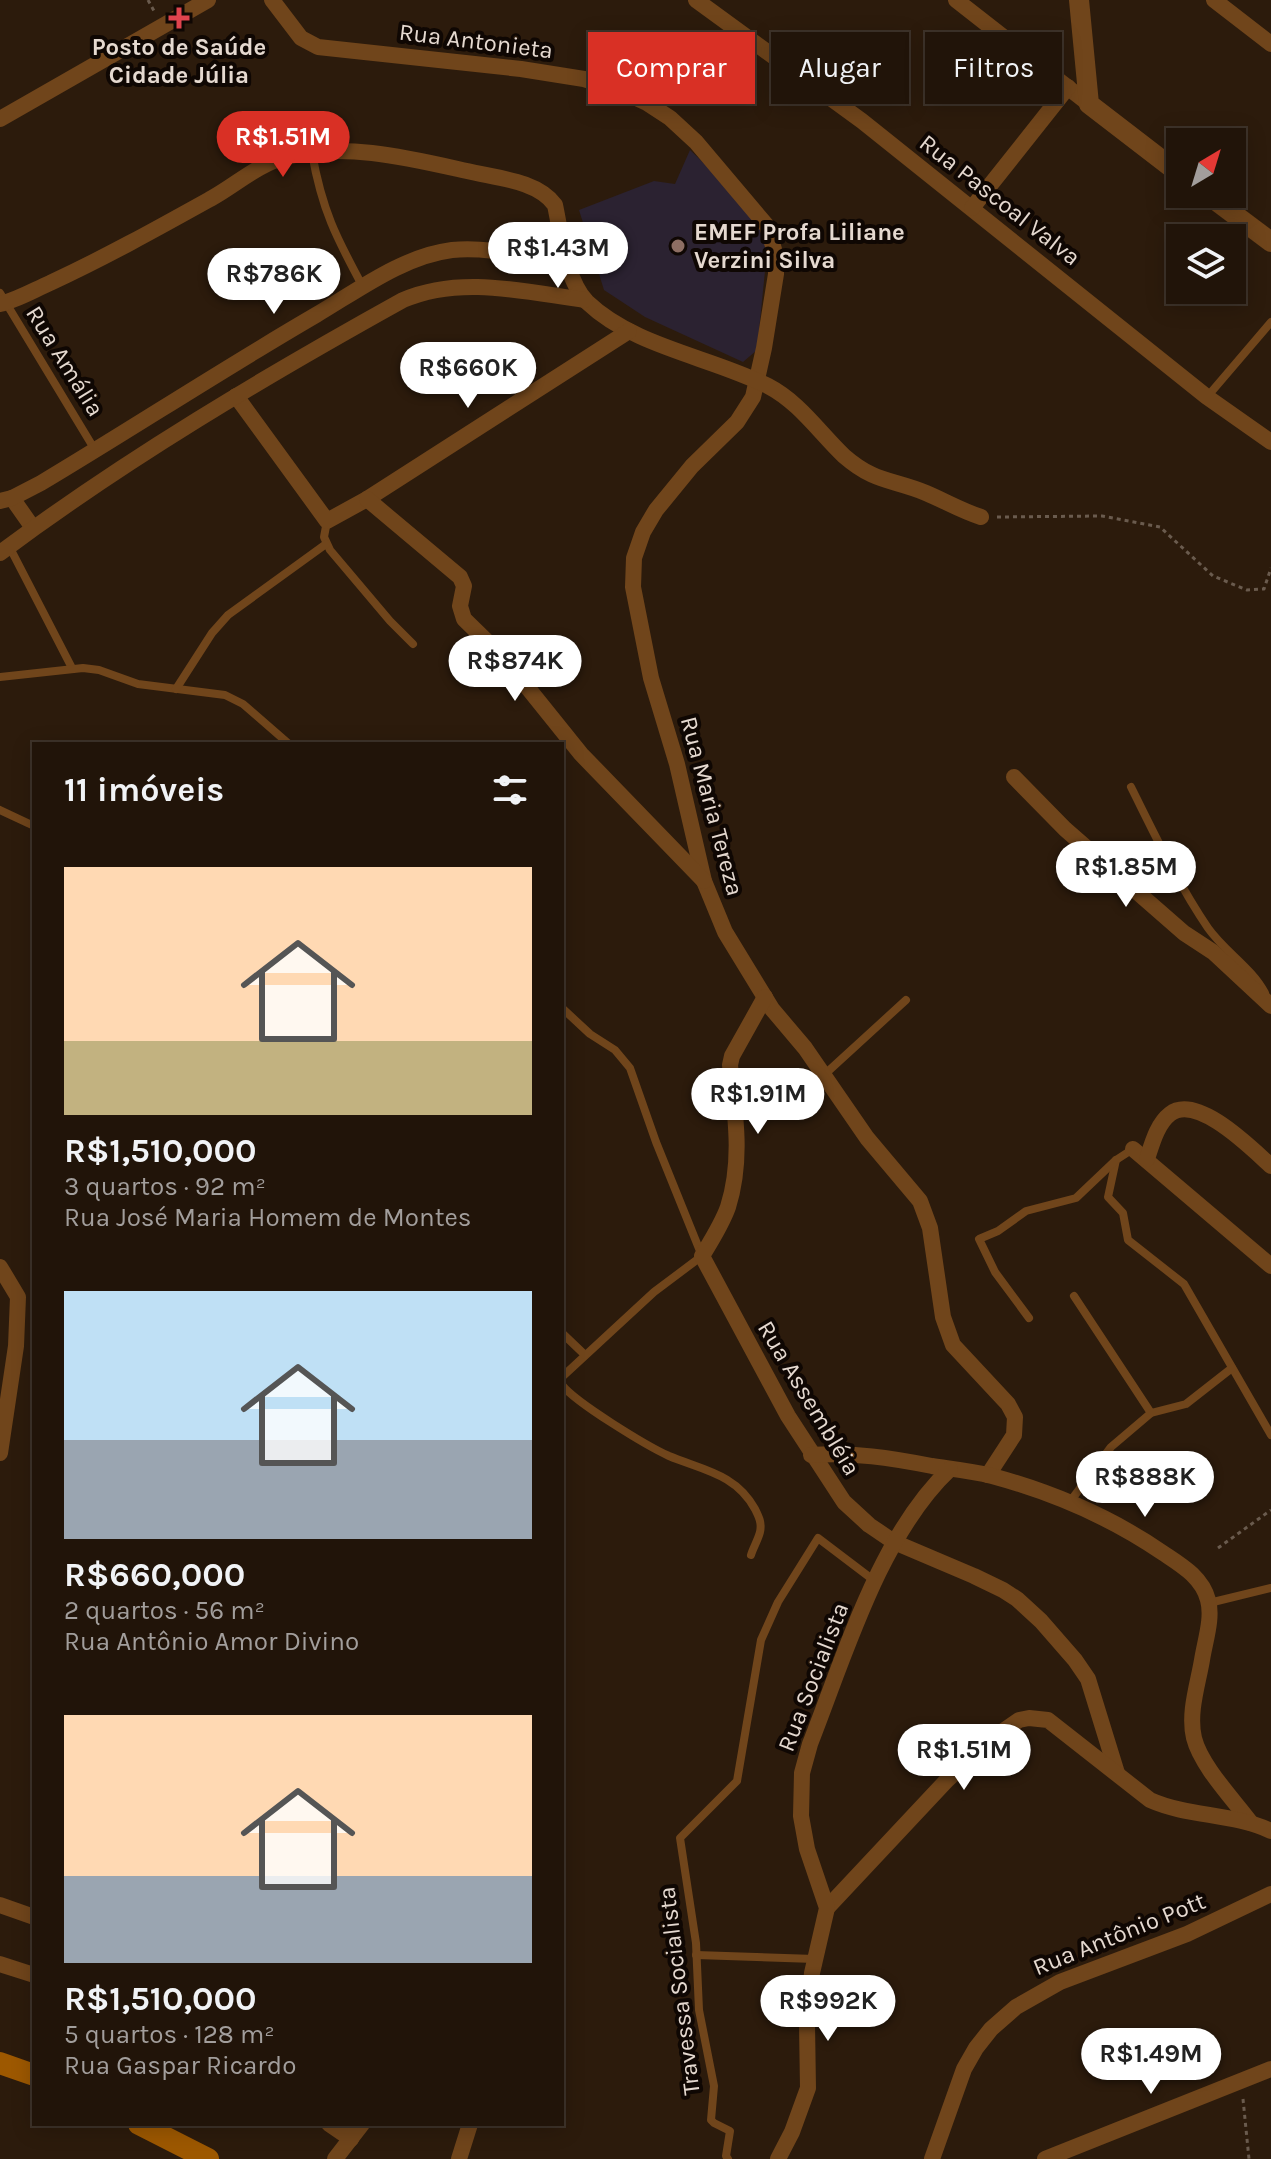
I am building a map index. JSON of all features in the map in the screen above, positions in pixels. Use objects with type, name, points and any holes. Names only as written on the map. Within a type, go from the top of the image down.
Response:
[{"type":"main road","points":[[0,2063],[32,2074]]},
{"type":"main road","points":[[143,2126],[208,2159]]},
{"type":"street","points":[[0,119],[208,0]]},
{"type":"street","name":"Rua Antonieta","points":[[272,0],[301,38],[311,45],[584,79],[619,90],[670,118],[741,192],[767,226],[773,240],[776,274],[758,382]]},
{"type":"street","name":"Rua Pascoal Valva","points":[[696,0],[862,121],[1207,397],[1271,442]]},
{"type":"street","points":[[956,0],[1166,163]]},
{"type":"street","points":[[1079,0],[1089,104]]},
{"type":"street","points":[[1214,0],[1271,44]]},
{"type":"street","points":[[972,208],[1068,87]]},
{"type":"street","points":[[2,300],[112,255],[263,165],[285,157],[339,150],[379,153],[454,168],[542,191],[555,205],[567,263],[585,300]]},
{"type":"street","points":[[1226,208],[1271,242]]},
{"type":"street","points":[[33,528],[6,500],[96,450],[209,377],[363,287],[423,258],[451,250],[567,263]]},
{"type":"street","points":[[5,549],[236,396],[337,337],[422,292],[468,286],[585,300],[629,331],[758,382],[793,402],[844,456],[879,480],[923,492],[981,517]]},
{"type":"street","points":[[236,396],[327,521],[367,499],[629,331]]},
{"type":"street","name":"Rua Maria Tereza","points":[[758,382],[753,397],[737,422],[692,466],[656,510],[643,532],[634,558],[633,587],[651,678],[677,764],[704,881],[737,954],[867,1138],[920,1201],[930,1228],[943,1317],[953,1345],[1008,1404],[1015,1417],[1014,1435],[988,1475]]},
{"type":"street","points":[[367,499],[460,577],[464,586],[460,606],[464,619],[503,657],[581,754],[704,881]]},
{"type":"street","points":[[1014,777],[1065,829],[1184,933],[1213,952],[1271,1005]]},
{"type":"street","points":[[702,1256],[728,1207],[735,1171],[738,1139],[730,1065],[732,1056],[765,997]]},
{"type":"street","points":[[1147,1159],[1163,1121],[1182,1110],[1205,1114],[1233,1133],[1271,1166]]},
{"type":"street","points":[[1133,1149],[1271,1266]]},
{"type":"street","name":"Rua Assembléia","points":[[702,1256],[738,1327],[811,1455],[844,1502],[894,1542],[1003,1590],[1041,1621],[1088,1679],[1117,1773]]},
{"type":"street","points":[[0,1267],[18,1297],[16,1346],[0,1453]]},
{"type":"street","points":[[811,1455],[861,1454],[988,1475],[1069,1504],[1140,1539],[1189,1571],[1204,1589],[1209,1603],[1209,1621],[1193,1713],[1193,1735],[1205,1760],[1251,1823]]},
{"type":"street","name":"Rua Socialista","points":[[827,1908],[807,1849],[801,1816],[802,1773],[810,1744],[894,1542],[928,1490],[950,1469]]},
{"type":"street","points":[[778,2159],[808,2088],[807,2024],[815,1959],[827,1908],[947,1780],[993,1738],[1019,1720],[1048,1720],[1150,1800],[1169,1808],[1251,1823],[1271,1831]]},
{"type":"street","name":"Rua Antônio Pott","points":[[932,2159],[964,2069],[991,2029],[1016,2007],[1060,1982],[1187,1934],[1271,1894]]},
{"type":"street","points":[[0,1905],[32,1916]]},
{"type":"street","points":[[0,1964],[32,1974]]},
{"type":"street","points":[[1045,2159],[1271,2069]]},
{"type":"street","points":[[332,2126],[351,2139]]},
{"type":"street","points":[[335,2159],[361,2126]]},
{"type":"street","points":[[459,2159],[469,2126]]},
{"type":"lane","points":[[312,152],[319,194],[327,217],[363,287]]},
{"type":"lane","name":"Rua Amália","points":[[2,300],[96,450]]},
{"type":"lane","points":[[1207,397],[1271,322]]},
{"type":"lane","points":[[327,521],[324,531],[326,544],[371,600],[413,644]]},
{"type":"lane","points":[[176,689],[212,633],[228,615],[326,544]]},
{"type":"lane","points":[[5,549],[72,668]]},
{"type":"lane","points":[[0,677],[72,668],[99,670],[138,684],[225,695],[243,704],[287,742]]},
{"type":"lane","points":[[1131,787],[1172,868],[1210,931],[1258,980],[1271,1005]]},
{"type":"lane","points":[[0,810],[32,825]]},
{"type":"lane","points":[[824,1075],[906,1000]]},
{"type":"lane","points":[[564,1010],[590,1034],[615,1050],[630,1068],[650,1128],[702,1256],[654,1292],[564,1375]]},
{"type":"lane","points":[[1029,1318],[995,1272],[979,1239],[998,1231],[1026,1211],[1076,1198],[1116,1160],[1133,1149]]},
{"type":"lane","points":[[1116,1160],[1108,1197],[1123,1213],[1128,1240],[1184,1284],[1271,1435]]},
{"type":"lane","points":[[1074,1296],[1151,1413]]},
{"type":"lane","points":[[564,1335],[585,1355]]},
{"type":"lane","points":[[1069,1504],[1111,1447],[1151,1413],[1186,1404],[1232,1368]]},
{"type":"lane","points":[[564,1386],[640,1441],[735,1483],[748,1497],[760,1520],[760,1532],[751,1555]]},
{"type":"lane","name":"Travessa Socialista","points":[[727,2158],[730,2131],[711,2120],[714,2086],[699,2010],[696,1955],[680,1838],[737,1781],[761,1640],[778,1602],[818,1538],[876,1582]]},
{"type":"lane","points":[[1209,1603],[1271,1588]]},
{"type":"lane","points":[[696,1955],[815,1959]]},
{"type":"path","points":[[981,517],[1102,516],[1160,527],[1213,576],[1247,590],[1264,589],[1271,568]]},
{"type":"path","points":[[1218,1548],[1271,1510]]},
{"type":"path","points":[[1242,2082],[1249,2159]]},
{"type":"shaded area","name":"EMEF Profª Liliane Verzini Silva","points":[[690,150],[738,196],[765,231],[765,271],[757,350],[743,362],[645,317],[604,290],[579,210],[654,181],[675,184]]},
{"type":"place","name":"Posto de Saúde Cidade Júlia","points":[[179,18]]},
{"type":"place","name":"EMEF Profª Liliane Verzini Silva","points":[[678,246]]}]
